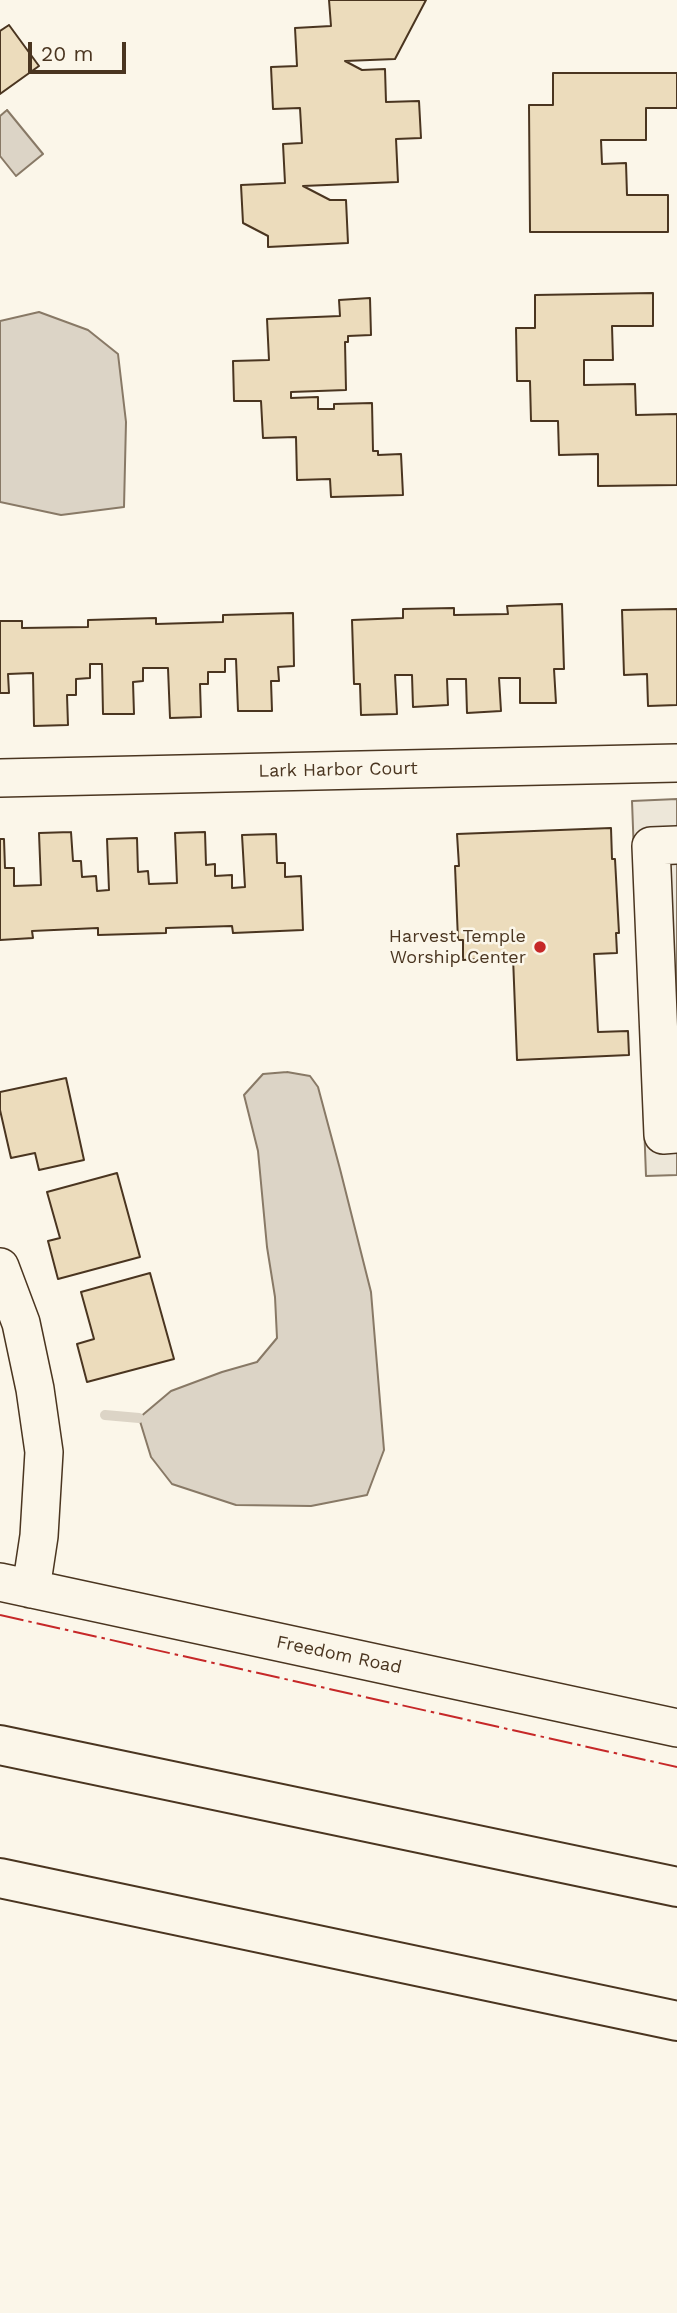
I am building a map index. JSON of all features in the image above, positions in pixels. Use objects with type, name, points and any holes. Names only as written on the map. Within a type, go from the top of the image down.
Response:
[{"type":"highway","points":[[0,1745],[677,1887]]},
{"type":"highway","points":[[0,1878],[677,2021]]},
{"type":"street","name":"Lark Harbor Court","points":[[0,778],[677,763]]},
{"type":"street","points":[[677,845],[652,846],[663,1135],[677,1134]]},
{"type":"street","points":[[0,1268],[21,1323],[44,1452],[40,1526],[15,1586]]},
{"type":"street","name":"Freedom Road","points":[[15,1586],[677,1728]]},
{"type":"shaded area","points":[[7,110],[43,154],[16,176],[0,156],[0,116]]},
{"type":"shaded area","points":[[39,312],[88,330],[118,354],[126,422],[124,507],[61,515],[0,502],[0,321]]},
{"type":"shaded area","points":[[677,799],[677,1175],[646,1176],[632,801]]},
{"type":"shaded area","points":[[287,1072],[310,1076],[318,1087],[340,1169],[371,1292],[384,1450],[367,1495],[311,1506],[236,1505],[172,1484],[151,1457],[139,1418],[171,1391],[257,1362],[277,1338],[275,1297],[267,1247],[258,1151],[244,1095],[263,1074]]},
{"type":"building","points":[[329,0],[426,0],[395,59],[345,61],[362,70],[385,69],[386,102],[419,101],[421,138],[396,139],[398,182],[303,186],[330,200],[346,200],[348,243],[268,247],[268,236],[243,223],[241,185],[285,183],[283,144],[302,143],[300,108],[273,109],[271,67],[297,66],[295,28],[331,26]]},
{"type":"building","points":[[9,25],[39,66],[0,94],[0,31]]},
{"type":"building","points":[[553,73],[677,73],[677,108],[646,108],[646,140],[601,140],[602,164],[626,163],[627,195],[668,195],[668,232],[530,232],[529,105],[553,105]]},
{"type":"building","points":[[653,293],[653,326],[612,326],[613,360],[584,360],[584,385],[635,384],[636,415],[677,414],[677,485],[598,486],[598,454],[559,455],[558,421],[531,421],[530,381],[517,381],[516,328],[535,328],[535,295]]},
{"type":"building","points":[[370,298],[371,335],[348,336],[348,342],[345,342],[346,390],[291,392],[291,398],[318,397],[318,409],[334,409],[334,404],[372,403],[373,451],[378,451],[378,455],[401,454],[403,495],[331,497],[330,479],[297,480],[296,437],[263,438],[261,401],[234,401],[233,361],[269,360],[267,319],[340,316],[339,300]]},
{"type":"building","points":[[562,604],[564,669],[554,669],[556,703],[520,703],[520,678],[499,678],[501,711],[467,713],[466,679],[447,679],[448,705],[413,707],[412,675],[395,675],[397,714],[361,715],[360,684],[354,684],[352,620],[403,618],[403,609],[454,608],[454,615],[508,614],[507,606]]},
{"type":"building","points":[[677,609],[677,705],[648,706],[647,674],[624,675],[622,610]]},
{"type":"building","points":[[293,613],[294,666],[278,667],[279,681],[271,681],[272,711],[238,711],[236,659],[225,659],[225,672],[208,672],[208,684],[200,684],[201,717],[170,718],[168,668],[143,668],[143,681],[133,682],[134,714],[103,714],[102,664],[90,664],[90,678],[76,679],[76,695],[67,695],[68,725],[34,726],[33,673],[8,674],[9,693],[0,693],[0,621],[22,621],[22,628],[88,627],[88,620],[156,618],[156,624],[223,622],[223,615]]},
{"type":"building","name":"Harvest Temple Worship Center","points":[[611,828],[619,933],[616,933],[617,953],[594,954],[598,1032],[628,1031],[629,1055],[517,1060],[513,957],[463,960],[463,940],[458,940],[455,866],[459,866],[457,834]]},
{"type":"building","points":[[71,832],[73,861],[81,861],[82,877],[96,876],[97,891],[109,890],[107,839],[137,838],[138,872],[148,871],[149,884],[177,883],[175,833],[205,832],[206,865],[215,864],[215,876],[232,875],[232,888],[245,887],[242,835],[276,834],[277,863],[285,863],[285,877],[301,876],[303,930],[233,933],[232,926],[166,928],[166,933],[98,935],[98,928],[32,931],[33,938],[0,940],[0,839],[4,839],[5,868],[14,868],[14,886],[41,885],[39,833]]},
{"type":"building","points":[[66,1078],[84,1160],[39,1170],[35,1153],[11,1158],[0,1110],[0,1092]]},
{"type":"building","points":[[117,1173],[140,1257],[58,1279],[48,1241],[60,1238],[47,1192]]},
{"type":"building","points":[[150,1273],[174,1359],[87,1382],[77,1344],[94,1339],[81,1292]]},
{"type":"waterway","points":[[105,1415],[139,1418]]},
{"type":"power","points":[[0,1615],[677,1767]]},
{"type":"place","name":"Harvest Temple Worship Center","points":[[540,947]]}]
